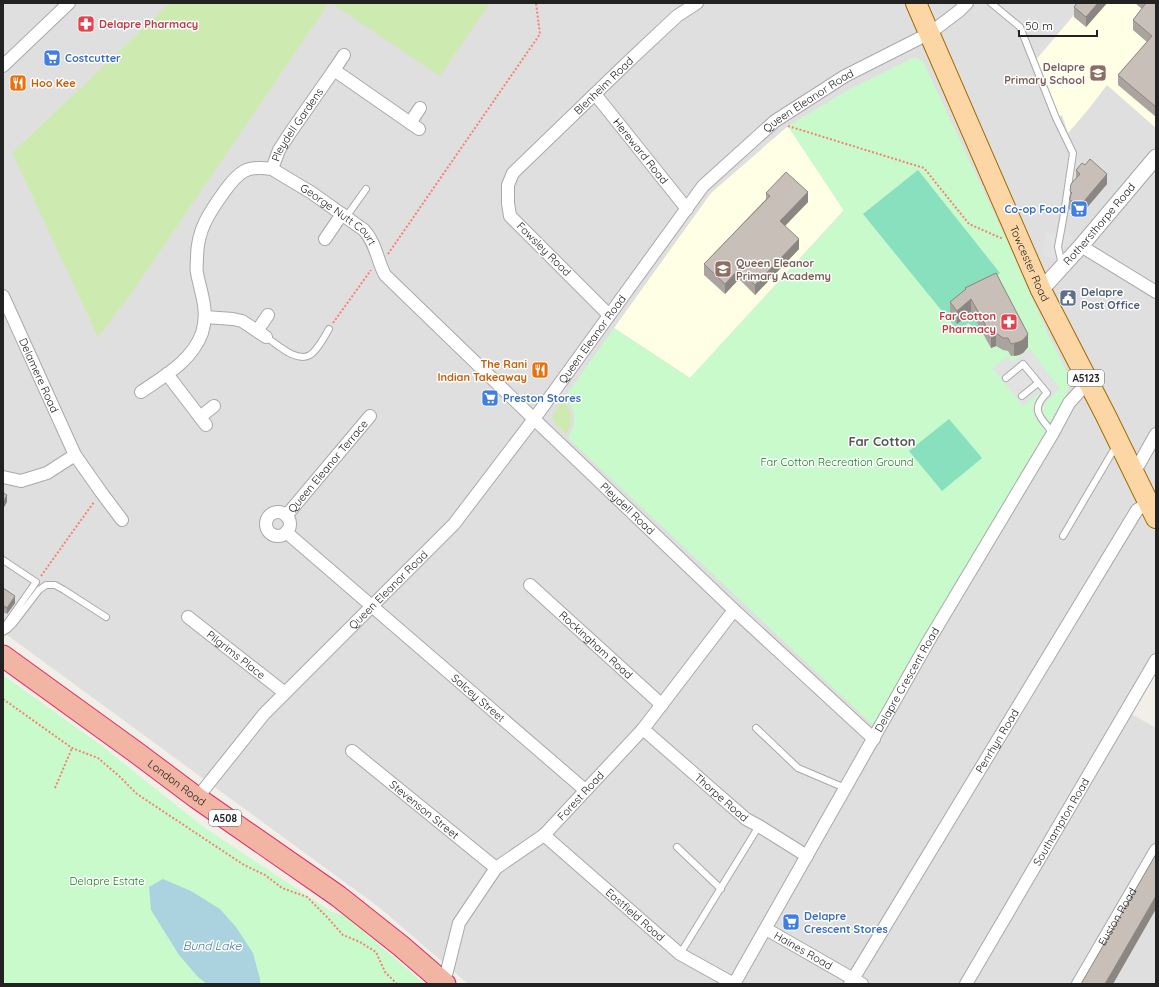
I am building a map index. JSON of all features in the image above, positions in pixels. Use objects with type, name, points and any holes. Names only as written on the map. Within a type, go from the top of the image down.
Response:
[{"type":"highway","name":"London Road","points":[[3,656],[131,748],[197,798],[338,896],[401,946],[445,984]]},
{"type":"main road","name":"Towcester Road","points":[[916,3],[930,32],[1041,290],[1152,510]]},
{"type":"street","points":[[3,66],[69,3]]},
{"type":"street","name":"Blenheim Road","points":[[513,173],[677,16],[697,3]]},
{"type":"street","name":"Queen Eleanor Road","points":[[197,798],[264,714],[454,524],[534,419],[703,186],[775,121],[845,76],[930,32],[959,11],[967,3]]},
{"type":"street","name":"Pleydell Gardens","points":[[141,392],[188,357],[202,333],[205,309],[197,272],[198,238],[209,213],[232,180],[240,173],[261,167],[272,169],[279,150],[344,56]]},
{"type":"street","points":[[334,70],[414,126],[420,108]]},
{"type":"street","name":"Hereward Road","points":[[595,94],[687,209]]},
{"type":"street","name":"Rothersthorpe Road","points":[[1041,290],[1081,246],[1156,157]]},
{"type":"street","name":"George Nutt Court","points":[[272,169],[312,193],[364,230],[370,237],[383,270]]},
{"type":"street","name":"Fawsley Road","points":[[513,173],[508,185],[510,216],[610,314]]},
{"type":"street","points":[[325,239],[344,216]]},
{"type":"street","points":[[1081,246],[1156,292]]},
{"type":"street","name":"Pleydell Road","points":[[383,270],[534,419],[734,610],[874,739]]},
{"type":"street","name":"Delamere Road","points":[[3,296],[75,455],[122,520]]},
{"type":"street","points":[[205,317],[242,321],[262,334],[268,315]]},
{"type":"street","points":[[167,374],[203,421],[214,406]]},
{"type":"street","name":"Delapre Crescent Road","points":[[734,984],[928,642],[1053,433],[1069,403],[1088,382]]},
{"type":"street","name":"Queen Eleanor Terrace","points":[[286,516],[370,416]]},
{"type":"street","points":[[1134,474],[1156,434]]},
{"type":"street","points":[[3,477],[21,481],[47,473],[75,455]]},
{"type":"street","name":"Penrhyn Road","points":[[855,982],[1137,510],[1152,510]]},
{"type":"street","name":"Queen Eleanor Terrace","points":[[273,513],[282,513],[286,516],[289,522],[288,530],[282,535],[274,535],[270,533],[266,526],[267,518],[273,513]]},
{"type":"street","points":[[286,532],[372,606]]},
{"type":"street","name":"Rockingham Road","points":[[530,585],[662,705]]},
{"type":"street","name":"Salcey Street","points":[[372,606],[585,790]]},
{"type":"street","name":"Forest Road","points":[[445,984],[459,923],[496,868],[544,835],[643,729],[734,610]]},
{"type":"street","name":"Pilgrims Place","points":[[188,617],[285,693]]},
{"type":"street","name":"Southampton Road","points":[[966,984],[1156,660]]},
{"type":"street","name":"Thorpe Road","points":[[643,729],[746,819],[807,856]]},
{"type":"street","name":"Stevenson Street","points":[[352,751],[496,868]]},
{"type":"street","name":"Eastfield Road","points":[[544,835],[680,954],[734,984]]},
{"type":"street","name":"Euston Road","points":[[1078,984],[1156,850]]},
{"type":"street","name":"Haines Road","points":[[766,929],[855,982]]},
{"type":"lane","points":[[991,3],[1020,27],[1056,118],[1074,153],[1058,247],[1062,266]]},
{"type":"lane","points":[[344,216],[366,189]]},
{"type":"lane","points":[[262,334],[293,355],[300,357],[310,355],[329,329]]},
{"type":"lane","points":[[1006,378],[1023,364],[1047,393],[1041,398],[1038,406],[1038,415],[1053,433]]},
{"type":"lane","points":[[1022,396],[1038,383]]},
{"type":"lane","points":[[1063,536],[1118,441]]},
{"type":"lane","points":[[3,560],[36,582],[3,630]]},
{"type":"lane","points":[[3,630],[8,629],[13,624],[39,590],[46,585],[55,585],[106,617]]},
{"type":"lane","points":[[756,728],[798,768],[845,788]]},
{"type":"lane","points":[[680,954],[759,826]]},
{"type":"lane","points":[[677,847],[720,889]]},
{"type":"path","points":[[329,329],[370,270],[383,270],[540,34],[536,3]]},
{"type":"path","points":[[788,126],[924,168],[969,224],[1007,241],[1018,237]]},
{"type":"path","points":[[36,582],[101,492]]},
{"type":"path","points":[[3,700],[72,748],[98,758],[137,794],[244,865],[265,875],[282,888],[307,897],[343,935],[360,942],[376,952],[385,972],[397,984]]},
{"type":"path","points":[[55,788],[72,748]]},
{"type":"shaded area","points":[[3,3],[1156,3],[1156,650],[1121,708],[1156,728],[1156,984],[468,984],[380,908],[3,632]]},
{"type":"shaded area","name":"Delapre Primary School","points":[[1084,3],[1156,3],[1156,128],[1107,85],[1068,133],[1062,115],[1058,117],[1035,61]]},
{"type":"shaded area","name":"Queen Eleanor Primary Academy","points":[[788,126],[844,210],[690,378],[614,328],[711,193]]},
{"type":"shaded area","points":[[1046,233],[1068,234],[1073,238],[1064,248],[1064,253],[1056,260],[1042,256]]},
{"type":"shaded area","points":[[1030,349],[1060,389],[1044,404],[1042,409],[1044,416],[1050,422],[1046,430],[1037,420],[1033,405],[1041,394],[1040,393],[1023,406],[992,368],[1008,356],[1013,362]]},
{"type":"green space","points":[[170,3],[329,3],[133,291],[98,337],[12,153]]},
{"type":"green space","points":[[331,3],[490,3],[440,76]]},
{"type":"green space","name":"Far Cotton Recreation Ground","points":[[915,57],[923,61],[1007,241],[1048,334],[1070,378],[1066,396],[1050,422],[1043,412],[1044,404],[1030,349],[1013,362],[992,368],[1040,392],[1041,394],[1033,408],[1035,416],[1046,430],[875,727],[568,438],[573,427],[574,412],[565,397],[614,328],[690,378],[844,211],[788,126],[850,89]]},
{"type":"green space","points":[[918,170],[1000,273],[965,300],[983,333],[968,323],[959,332],[863,214]]},
{"type":"green space","points":[[563,400],[569,409],[571,417],[566,435],[556,425],[553,418],[555,411]]},
{"type":"green space","points":[[949,419],[982,458],[942,491],[909,451]]},
{"type":"green space","name":"Delapre Estate","points":[[3,675],[98,743],[205,828],[332,912],[344,915],[425,984],[3,984]]},
{"type":"water","name":"Bund Lake","points":[[163,879],[191,891],[220,909],[236,927],[253,953],[260,984],[207,984],[198,977],[179,955],[151,910],[149,887]]},
{"type":"building","points":[[1077,3],[1098,3],[1086,17],[1074,7]]},
{"type":"building","points":[[1146,3],[1156,3],[1156,107],[1118,75],[1152,36],[1133,20]]},
{"type":"building","points":[[1090,159],[1107,174],[1079,207],[1069,199],[1072,193],[1070,191],[1071,184],[1080,174],[1076,170],[1082,163],[1085,165]]},
{"type":"building","points":[[786,172],[808,192],[780,221],[799,239],[755,285],[739,269],[725,284],[704,264],[770,196],[766,193]]},
{"type":"building","points":[[996,273],[1028,334],[1019,342],[1011,344],[1008,338],[1003,338],[996,333],[991,335],[971,299],[957,311],[950,302],[966,289],[965,288]]},
{"type":"building","points":[[3,493],[7,495],[3,503]]},
{"type":"building","points":[[3,588],[15,596],[7,608],[3,605]]},
{"type":"building","points":[[1156,854],[1156,896],[1105,984],[1081,984]]},
{"type":"place","name":"Delapre Pharmacy","points":[[86,24]]},
{"type":"place","name":"Costcutter","points":[[52,58]]},
{"type":"place","name":"Delapre Primary School","points":[[1098,73]]},
{"type":"place","name":"Hoo Kee","points":[[18,83]]},
{"type":"place","name":"Co-op Food","points":[[1079,209]]},
{"type":"place","name":"Queen Eleanor Primary Academy","points":[[723,269]]},
{"type":"place","name":"Delapre Post Office","points":[[1068,298]]},
{"type":"place","name":"Far Cotton Pharmacy","points":[[1009,322]]},
{"type":"place","name":"The Rani Indian Takeaway","points":[[540,370]]},
{"type":"place","name":"Preston Stores","points":[[490,398]]},
{"type":"place","name":"Delapre Crescent Stores","points":[[791,922]]},
{"type":"district","name":"Far Cotton","points":[[882,441]]}]
